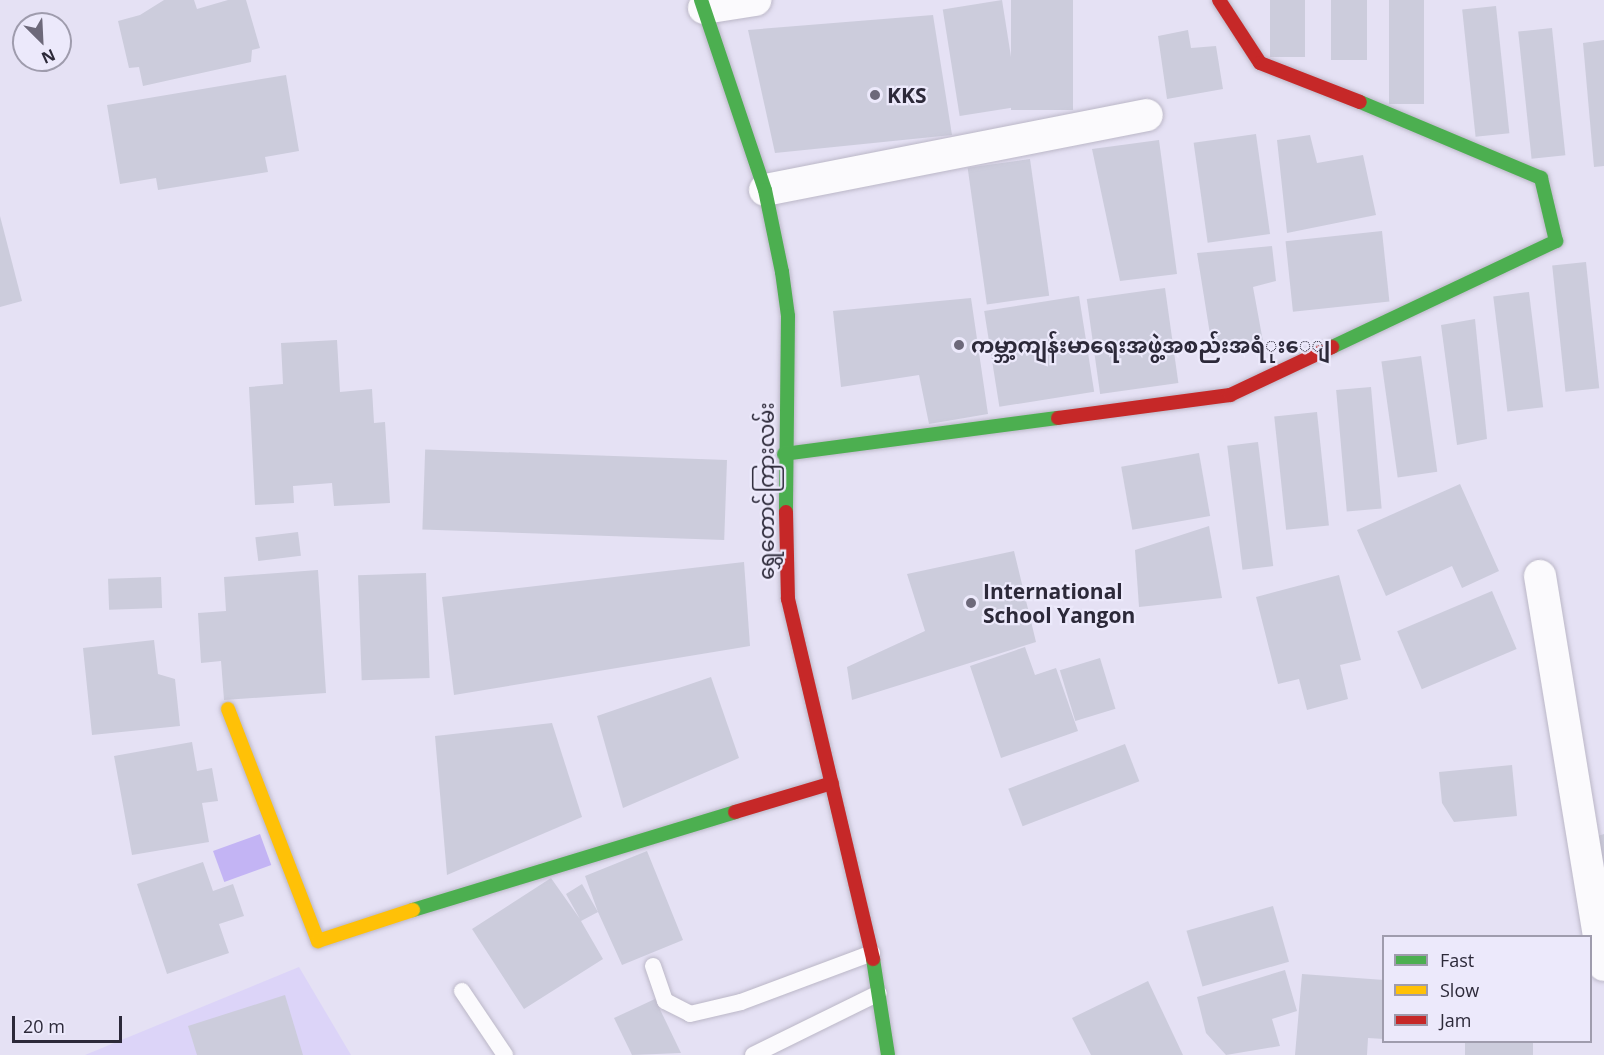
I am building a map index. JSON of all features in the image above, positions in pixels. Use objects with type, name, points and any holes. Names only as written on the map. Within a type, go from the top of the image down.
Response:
[{"type":"street","points":[[702,4],[755,0]]},
{"type":"street","points":[[784,454],[1230,395],[1556,241],[1541,178],[1417,124],[1260,63],[1219,0]]},
{"type":"street","name":"ရွှေတောင်ကြားလမ်း","points":[[702,4],[765,190],[788,316],[784,454],[788,599],[872,953],[888,1055]]},
{"type":"street","points":[[765,190],[1147,115]]},
{"type":"street","points":[[1540,576],[1604,965]]},
{"type":"street","points":[[228,709],[318,941],[543,868],[832,783]]},
{"type":"lane","points":[[653,966],[666,1001],[690,1014],[741,1002],[872,953]]},
{"type":"lane","points":[[462,991],[506,1055]]},
{"type":"lane","points":[[753,1055],[879,993]]},
{"type":"shaded area","points":[[260,834],[271,865],[224,882],[213,851]]},
{"type":"shaded area","points":[[299,967],[351,1055],[85,1055]]},
{"type":"building","points":[[164,0],[194,0],[197,9],[228,0],[246,0],[260,48],[252,50],[251,62],[143,86],[139,67],[129,68],[118,21],[140,15]]},
{"type":"building","points":[[1002,0],[1019,107],[960,116],[943,9]]},
{"type":"building","points":[[1011,0],[1073,0],[1073,110],[1011,110]]},
{"type":"building","points":[[1270,0],[1305,0],[1305,57],[1270,57]]},
{"type":"building","points":[[1331,0],[1367,0],[1367,60],[1331,60]]},
{"type":"building","points":[[1389,0],[1424,0],[1424,104],[1389,104]]},
{"type":"building","points":[[1496,6],[1509,133],[1476,137],[1462,10]]},
{"type":"building","points":[[933,15],[952,135],[775,153],[748,30]]},
{"type":"building","points":[[1552,28],[1565,155],[1532,159],[1518,32]]},
{"type":"building","points":[[1188,30],[1191,48],[1216,46],[1223,89],[1167,99],[1158,36]]},
{"type":"building","points":[[1604,40],[1604,166],[1594,167],[1583,43]]},
{"type":"building","points":[[286,75],[299,151],[265,157],[268,172],[158,190],[156,178],[120,184],[107,105]]},
{"type":"building","points":[[1256,134],[1270,234],[1208,243],[1194,143]]},
{"type":"building","points":[[1310,135],[1317,163],[1363,155],[1376,215],[1287,233],[1277,140]]},
{"type":"building","points":[[1159,140],[1177,274],[1120,281],[1092,149]]},
{"type":"building","points":[[1030,159],[1049,296],[987,304],[968,168]]},
{"type":"building","points":[[0,216],[22,301],[0,307]]},
{"type":"building","points":[[1382,231],[1389,302],[1293,312],[1286,241]]},
{"type":"building","points":[[1272,246],[1276,281],[1253,287],[1264,347],[1213,353],[1197,253]]},
{"type":"building","points":[[1586,262],[1599,388],[1565,392],[1552,266]]},
{"type":"building","points":[[1165,288],[1178,383],[1100,394],[1087,299]]},
{"type":"building","points":[[1529,292],[1543,407],[1507,412],[1493,296]]},
{"type":"building","points":[[1079,296],[1094,392],[999,407],[984,311]]},
{"type":"building","points":[[971,298],[988,414],[929,424],[919,375],[841,387],[833,311]]},
{"type":"building","points":[[1475,319],[1487,439],[1457,445],[1441,325]]},
{"type":"building","points":[[337,340],[340,392],[372,389],[374,423],[385,422],[390,503],[334,506],[332,483],[293,486],[294,503],[255,505],[249,387],[283,384],[281,343]]},
{"type":"building","points":[[1421,356],[1437,472],[1398,477],[1381,362]]},
{"type":"building","points":[[1371,387],[1382,509],[1347,512],[1336,390]]},
{"type":"building","points":[[1317,412],[1329,525],[1286,530],[1274,416]]},
{"type":"building","points":[[1258,442],[1273,566],[1242,570],[1227,446]]},
{"type":"building","points":[[425,449],[727,460],[724,540],[422,529]]},
{"type":"building","points":[[1199,453],[1210,516],[1132,530],[1121,467]]},
{"type":"building","points":[[1460,484],[1499,571],[1462,588],[1452,566],[1386,596],[1357,530]]},
{"type":"building","points":[[1209,526],[1222,598],[1139,607],[1135,550]]},
{"type":"building","points":[[298,532],[301,556],[258,561],[255,537]]},
{"type":"building","name":"International School Yangon","points":[[1014,551],[1036,642],[852,700],[847,667],[925,631],[907,574]]},
{"type":"building","points":[[744,562],[750,646],[454,695],[442,597]]},
{"type":"building","points":[[318,570],[326,693],[224,700],[221,661],[201,663],[198,613],[226,611],[224,577]]},
{"type":"building","points":[[426,573],[430,678],[362,680],[358,575]]},
{"type":"building","points":[[1339,575],[1361,660],[1340,665],[1348,699],[1307,710],[1299,679],[1278,684],[1256,597]]},
{"type":"building","points":[[161,577],[162,608],[109,610],[108,579]]},
{"type":"building","points":[[1492,591],[1517,649],[1422,689],[1397,631]]},
{"type":"building","points":[[154,640],[158,674],[175,679],[180,726],[92,735],[83,648]]},
{"type":"building","points":[[1025,647],[1035,675],[1056,668],[1078,731],[1001,758],[970,666]]},
{"type":"building","points":[[1100,658],[1115,709],[1075,721],[1060,670]]},
{"type":"building","points":[[711,677],[739,758],[623,808],[597,716]]},
{"type":"building","points":[[552,723],[582,817],[447,875],[435,736]]},
{"type":"building","points":[[192,742],[197,771],[212,768],[218,801],[202,803],[209,842],[132,855],[114,756]]},
{"type":"building","points":[[1125,744],[1139,781],[1023,826],[1008,789]]},
{"type":"building","points":[[1512,765],[1517,816],[1454,822],[1442,803],[1439,772]]},
{"type":"building","points":[[1604,834],[1604,863],[1594,837]]},
{"type":"building","points":[[647,851],[683,940],[622,965],[598,912],[585,876]]},
{"type":"building","points":[[203,862],[213,891],[233,884],[244,916],[219,924],[229,953],[167,974],[137,884]]},
{"type":"building","points":[[551,878],[580,919],[566,894],[582,884],[598,912],[581,921],[603,959],[524,1009],[472,929]]},
{"type":"building","points":[[1273,906],[1289,962],[1202,987],[1186,931]]},
{"type":"building","points":[[1285,970],[1297,1011],[1272,1019],[1280,1046],[1226,1055],[1206,1033],[1197,997]]},
{"type":"building","points":[[1302,974],[1382,980],[1382,1039],[1368,1038],[1367,1055],[1295,1055]]},
{"type":"building","points":[[1148,981],[1183,1055],[1091,1055],[1072,1018]]},
{"type":"building","points":[[285,995],[303,1055],[197,1055],[188,1026]]},
{"type":"building","points":[[655,999],[681,1053],[632,1055],[614,1018]]},
{"type":"building","points":[[1465,1043],[1533,1043],[1533,1055],[1465,1055]]},
{"type":"traffic: fast","points":[[701,0],[765,190],[782,272],[788,316],[786,512]]},
{"type":"traffic: fast","points":[[1332,347],[1556,241],[1541,178],[1360,102]]},
{"type":"traffic: fast","points":[[784,454],[1058,418]]},
{"type":"traffic: fast","points":[[413,910],[735,812]]},
{"type":"traffic: fast","points":[[873,959],[888,1055]]},
{"type":"traffic: slow","points":[[228,709],[318,941],[413,910]]},
{"type":"traffic: jam","points":[[1219,0],[1260,63],[1360,102]]},
{"type":"traffic: jam","points":[[1058,418],[1230,395],[1332,347]]},
{"type":"traffic: jam","points":[[786,512],[788,599],[873,959]]},
{"type":"traffic: jam","points":[[735,812],[832,783]]},
{"type":"place","name":"KKS","points":[[875,95]]},
{"type":"place","name":"ကမ္ဘာ့ကျန်းမာရေးအဖွဲ့အစည်းအရံုးေျ","points":[[959,345]]},
{"type":"place","name":"International School Yangon","points":[[971,603]]}]
